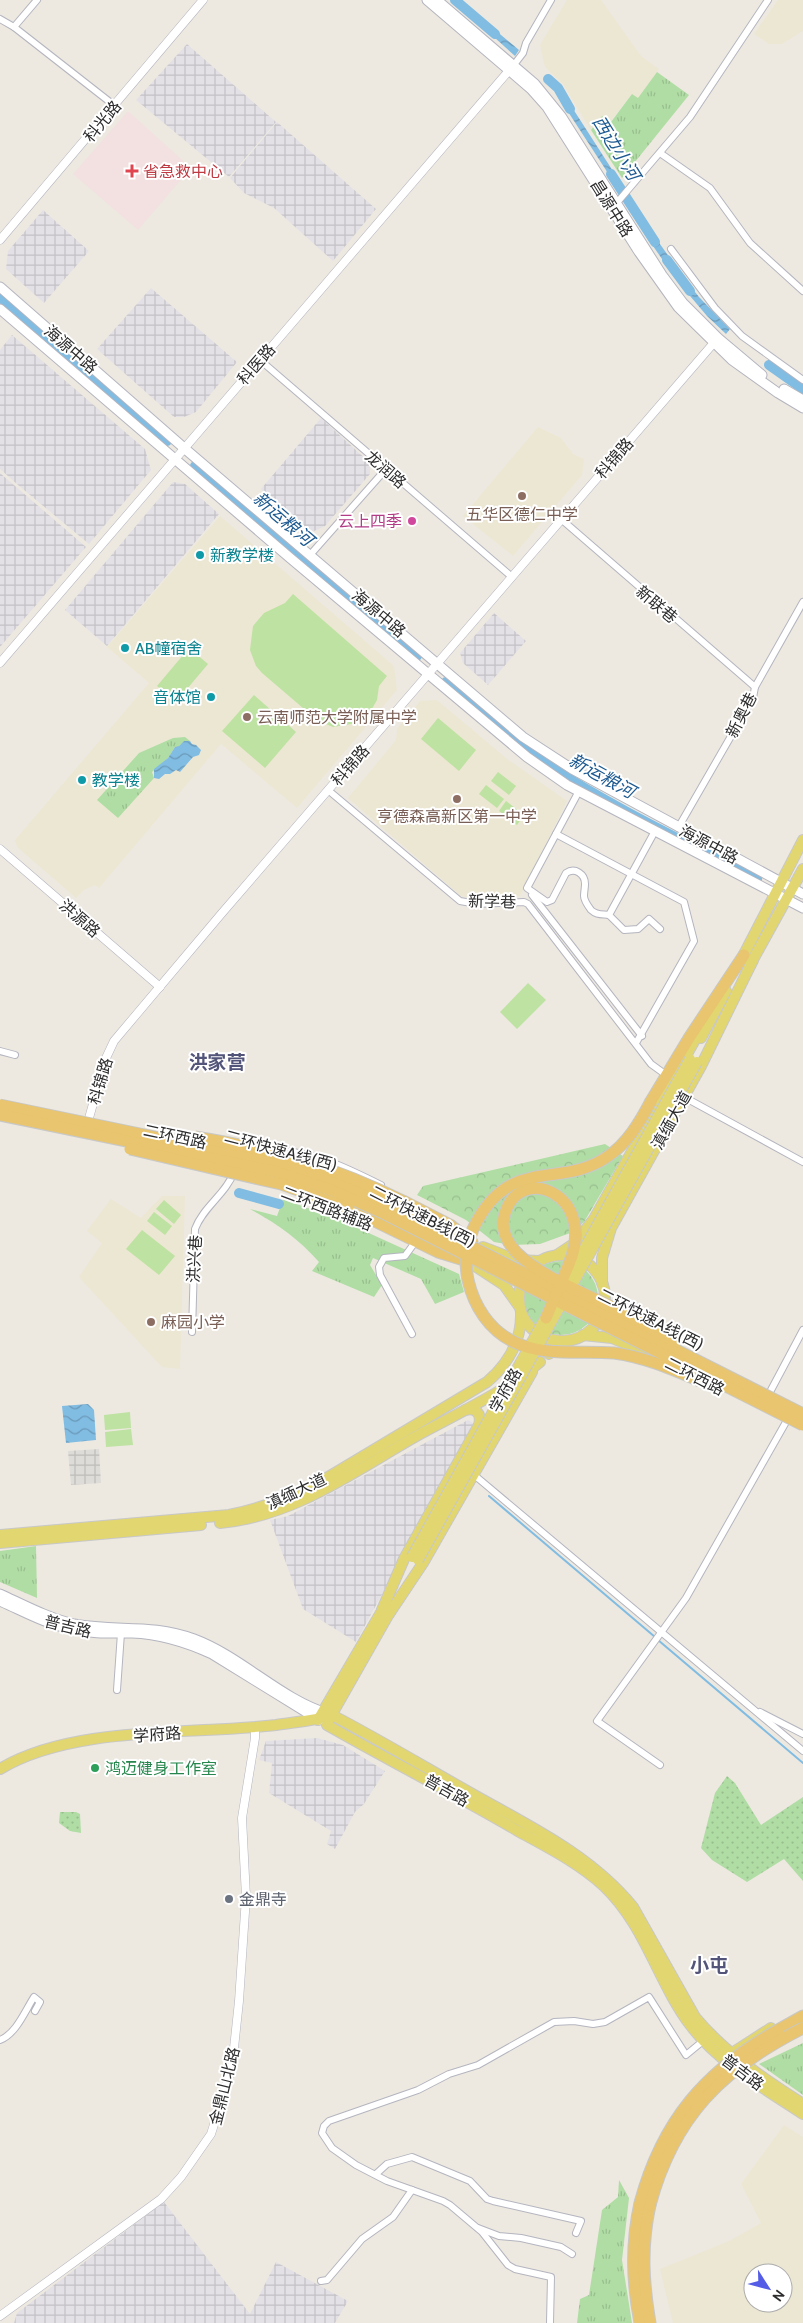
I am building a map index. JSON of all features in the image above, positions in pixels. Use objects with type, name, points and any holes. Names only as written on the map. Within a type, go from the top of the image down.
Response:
[{"type":"highway","points":[[749,958],[627,1139],[608,1157],[582,1168],[541,1175],[518,1182],[503,1190],[488,1205],[473,1228],[466,1254],[468,1281],[476,1302],[493,1327],[504,1336],[521,1345],[544,1351],[607,1352],[642,1358],[786,1419]]},
{"type":"highway","name":"二环快速A线(西)","points":[[0,1105],[93,1121],[275,1162],[343,1184],[803,1414]]},
{"type":"highway","name":"二环快速B线(西)","points":[[0,1115],[273,1171],[339,1193],[786,1419],[803,1425]]},
{"type":"highway","points":[[93,1121],[272,1151],[338,1171],[448,1224],[472,1242]]},
{"type":"highway","points":[[67,1128],[147,1153],[286,1185],[348,1208],[438,1252],[464,1260]]},
{"type":"highway","points":[[546,1318],[561,1282],[565,1273],[569,1264],[572,1258],[576,1228],[572,1210],[563,1198],[549,1190],[534,1189],[523,1192],[514,1198],[504,1214],[503,1225],[505,1235],[516,1252],[536,1268],[558,1279],[566,1283],[574,1287],[627,1314],[727,1375]]},
{"type":"highway","points":[[640,2323],[632,2259],[658,2151],[688,2101],[708,2079],[727,2062],[780,2034],[803,2017]]},
{"type":"highway","points":[[780,2034],[803,2029]]},
{"type":"highway","points":[[645,2204],[642,2266],[650,2323]]},
{"type":"main road","name":"昌源中路","points":[[427,0],[511,68]]},
{"type":"main road","name":"昌源中路","points":[[437,0],[511,68],[547,107],[662,275],[716,341],[758,380],[803,408]]},
{"type":"main road","name":"海源中路","points":[[0,287],[184,448],[523,737],[549,755],[678,828],[803,894]]},
{"type":"main road","name":"海源中路","points":[[0,309],[428,675],[527,757],[579,791],[803,908]]},
{"type":"main road","name":"昌源中路","points":[[716,341],[762,375],[803,400]]},
{"type":"main road","name":"滇缅大道","points":[[602,1283],[602,1258],[609,1232],[684,1097],[749,958],[776,894],[803,840]]},
{"type":"main road","name":"滇缅大道","points":[[694,1060],[749,958],[787,900],[803,869]]},
{"type":"main road","name":"学府路","points":[[0,1769],[47,1748],[77,1742],[255,1730],[325,1718],[386,1612],[546,1318],[694,1060]]},
{"type":"main road","name":"学府路","points":[[415,1559],[694,1060]]},
{"type":"main road","name":"滇缅大道","points":[[557,1255],[575,1243],[591,1223],[669,1077]]},
{"type":"main road","name":"二环西路","points":[[0,1100],[93,1121],[253,1152],[308,1166],[345,1179],[472,1242],[512,1259],[529,1262],[539,1261]]},
{"type":"main road","name":"二环西路","points":[[0,1120],[187,1158],[234,1172],[287,1180],[337,1198],[464,1260],[500,1282],[512,1294],[520,1309]]},
{"type":"main road","points":[[591,1223],[591,1231],[596,1236],[604,1237],[609,1232]]},
{"type":"main road","points":[[464,1260],[470,1259],[475,1253],[476,1246],[472,1242]]},
{"type":"main road","points":[[557,1255],[570,1255],[592,1267],[602,1283],[605,1295],[604,1307],[600,1318],[592,1328],[583,1335],[556,1341],[540,1335],[527,1323],[520,1309],[519,1293],[523,1280],[529,1270],[539,1261],[557,1255]]},
{"type":"main road","name":"二环西路","points":[[605,1295],[629,1317],[664,1338],[803,1408]]},
{"type":"main road","name":"滇缅大道","points":[[0,1535],[229,1515],[255,1510],[282,1500],[315,1485],[487,1382],[503,1367],[513,1350],[519,1333],[520,1309]]},
{"type":"main road","name":"二环西路","points":[[583,1335],[612,1338],[655,1356],[786,1419],[803,1430]]},
{"type":"main road","points":[[655,1356],[650,1349],[652,1344],[657,1339],[664,1338]]},
{"type":"main road","name":"学府路","points":[[386,1612],[420,1568],[524,1382],[540,1362],[567,1340]]},
{"type":"main road","name":"滇缅大道","points":[[0,1543],[127,1533],[258,1517],[305,1500],[511,1383],[540,1362]]},
{"type":"main road","points":[[386,1612],[404,1560],[480,1423],[479,1414],[474,1410],[464,1410]]},
{"type":"main road","points":[[473,1436],[477,1434],[485,1435],[490,1445]]},
{"type":"main road","name":"普吉路","points":[[0,1594],[46,1615],[72,1623],[102,1628],[155,1628],[194,1639],[215,1649],[325,1718],[571,1851],[607,1878],[621,1892],[644,1924],[696,2017],[728,2056]]},
{"type":"main road","name":"普吉路","points":[[0,1601],[44,1621],[71,1630],[102,1634],[151,1634],[193,1645],[325,1718],[574,1863],[602,1884],[617,1899],[636,1924],[673,1996],[703,2041],[728,2056],[803,2114]]},
{"type":"main road","points":[[728,2056],[765,2032],[803,2012]]},
{"type":"main road","points":[[744,2069],[803,2034]]},
{"type":"main road","name":"普吉路","points":[[744,2069],[803,2104]]},
{"type":"street","points":[[14,27],[37,0]]},
{"type":"street","name":"科光路","points":[[0,240],[203,0]]},
{"type":"street","points":[[511,68],[523,53],[526,43],[551,0]]},
{"type":"street","points":[[614,205],[628,191],[696,108],[768,0]]},
{"type":"street","points":[[0,19],[14,27],[115,106]]},
{"type":"street","name":"科医路","points":[[0,663],[511,68]]},
{"type":"street","points":[[660,153],[710,188],[750,243],[803,290]]},
{"type":"street","points":[[671,250],[715,308],[742,336],[803,380]]},
{"type":"street","name":"科锦路","points":[[93,1121],[108,1051],[114,1042],[437,663],[716,341]]},
{"type":"street","name":"龙润路","points":[[260,360],[512,577]]},
{"type":"street","points":[[310,555],[386,469]]},
{"type":"street","name":"新联巷","points":[[561,519],[755,687]]},
{"type":"street","name":"新奥巷","points":[[678,828],[753,698],[755,687],[803,602]]},
{"type":"street","name":"新学巷","points":[[328,790],[460,901],[477,904],[524,902],[528,904],[651,1064],[669,1077]]},
{"type":"street","points":[[579,791],[527,888],[642,1036]]},
{"type":"street","points":[[609,915],[655,831]]},
{"type":"street","points":[[556,834],[684,902],[694,940],[642,1036],[636,1043]]},
{"type":"street","name":"洪源路","points":[[0,849],[160,988]]},
{"type":"street","points":[[532,894],[547,902],[552,900],[566,873],[570,870],[576,871],[582,875],[586,882],[584,897],[587,905],[596,913],[609,915],[624,930],[638,929],[649,919],[660,929]]},
{"type":"street","points":[[528,904],[532,894]]},
{"type":"street","points":[[0,1051],[15,1055]]},
{"type":"street","points":[[684,1097],[803,1162]]},
{"type":"street","name":"二环西路辅路","points":[[234,1172],[317,1200],[441,1258],[464,1260]]},
{"type":"street","name":"洪兴巷","points":[[192,1332],[195,1229],[198,1222],[226,1188],[234,1172]]},
{"type":"street","points":[[412,1334],[382,1279],[379,1267],[384,1258],[400,1258],[409,1252],[413,1245]]},
{"type":"street","points":[[770,1392],[803,1330]]},
{"type":"street","points":[[660,1765],[597,1721],[686,1598],[786,1419]]},
{"type":"street","points":[[473,1474],[658,1635],[803,1751]]},
{"type":"street","points":[[117,1690],[121,1633]]},
{"type":"street","points":[[752,1708],[801,1733],[793,1743]]},
{"type":"street","name":"金鼎山北路","points":[[0,2316],[161,2199],[181,2177],[211,2134],[232,2066],[236,2041],[246,1897],[242,1818],[255,1730]]},
{"type":"street","points":[[550,2323],[551,2277],[515,2269],[508,2265],[477,2228],[443,2201],[387,2181],[356,2165],[332,2148],[322,2132],[324,2126],[329,2121],[418,2090],[449,2074],[478,2065],[554,2022],[574,2020],[593,2024],[605,2022],[649,1997],[686,2055],[703,2041]]},
{"type":"street","points":[[0,2040],[9,2035],[34,1998],[40,2002],[35,2011]]},
{"type":"street","points":[[376,2174],[387,2164],[412,2157],[470,2181],[487,2198],[493,2201],[581,2221],[576,2234]]},
{"type":"street","points":[[321,2281],[328,2280],[362,2239],[393,2217],[412,2190]]},
{"type":"street","points":[[477,2228],[499,2236],[521,2238],[561,2247],[572,2254]]},
{"type":"shaded area","points":[[567,0],[601,0],[641,56],[659,69],[638,99],[632,94],[610,122],[602,116],[591,130],[563,84],[545,67],[540,45]]},
{"type":"shaded area","points":[[778,0],[803,0],[803,31],[782,44],[769,44],[754,34]]},
{"type":"shaded area","points":[[187,44],[276,122],[229,177],[136,100]]},
{"type":"shaded area","name":"省急救中心","points":[[128,111],[191,168],[138,230],[73,174]]},
{"type":"shaded area","points":[[277,122],[376,209],[333,261],[274,208],[244,193],[230,178]]},
{"type":"shaded area","points":[[43,210],[89,251],[44,303],[6,269],[8,251]]},
{"type":"shaded area","points":[[151,288],[237,362],[196,412],[184,417],[174,417],[97,349]]},
{"type":"shaded area","points":[[12,335],[145,449],[151,470],[89,544],[0,469],[0,350]]},
{"type":"shaded area","points":[[321,418],[370,463],[370,474],[325,526],[310,533],[261,489]]},
{"type":"shaded area","name":"五华区德仁中学","points":[[538,427],[561,438],[573,454],[584,459],[582,475],[513,556],[463,516]]},
{"type":"shaded area","points":[[0,473],[86,547],[0,647]]},
{"type":"shaded area","points":[[173,482],[185,484],[219,514],[107,646],[65,610]]},
{"type":"shaded area","name":"云南师范大学附属中学","points":[[220,516],[394,666],[397,690],[297,808],[221,744],[99,888],[95,885],[84,890],[76,898],[17,847],[15,840],[149,683],[107,647]]},
{"type":"shaded area","points":[[494,613],[526,641],[488,685],[463,663],[460,653]]},
{"type":"shaded area","name":"亨德森高新区第一中学","points":[[437,700],[506,758],[567,801],[520,896],[480,900],[461,896],[348,798],[396,740],[397,729],[420,701]]},
{"type":"shaded area","name":"麻园小学","points":[[162,1196],[185,1196],[180,1369],[162,1367],[79,1277],[102,1243],[87,1231],[111,1199],[141,1218]]},
{"type":"shaded area","points":[[468,1420],[475,1424],[356,1642],[303,1609],[270,1520],[288,1516]]},
{"type":"shaded area","points":[[99,1449],[101,1483],[71,1485],[68,1451]]},
{"type":"shaded area","points":[[317,1738],[343,1745],[385,1771],[364,1804],[355,1812],[335,1849],[327,1844],[331,1831],[269,1793],[272,1763],[259,1760],[266,1741]]},
{"type":"shaded area","points":[[784,2125],[803,2137],[803,2323],[673,2323],[660,2269],[729,2241],[761,2223],[741,2184]]},
{"type":"shaded area","points":[[164,2202],[250,2314],[276,2262],[348,2301],[335,2323],[14,2323],[17,2313]]},
{"type":"green space","points":[[657,72],[689,95],[622,178],[591,130],[602,116],[611,122],[632,94],[638,98]]},
{"type":"green space","points":[[293,594],[387,676],[379,686],[377,700],[369,714],[357,723],[333,727],[317,720],[256,666],[250,650],[253,626],[264,613],[285,603]]},
{"type":"green space","points":[[189,648],[208,664],[176,702],[157,686]]},
{"type":"green space","points":[[254,695],[296,732],[265,768],[222,731]]},
{"type":"green space","points":[[438,718],[476,750],[459,771],[421,739]]},
{"type":"green space","points":[[185,737],[190,741],[184,741],[175,747],[168,758],[152,772],[154,778],[118,818],[97,800],[139,753],[173,738]]},
{"type":"green space","points":[[498,772],[516,786],[509,795],[491,781]]},
{"type":"green space","points":[[486,785],[504,799],[497,808],[479,794]]},
{"type":"green space","points":[[506,801],[524,815],[517,825],[499,811]]},
{"type":"green space","points":[[528,983],[546,1000],[517,1029],[500,1012]]},
{"type":"green space","points":[[605,1144],[623,1156],[584,1222],[573,1232],[540,1244],[511,1245],[494,1242],[466,1220],[417,1195],[423,1186]]},
{"type":"green space","points":[[283,1199],[340,1220],[459,1274],[464,1292],[435,1304],[421,1279],[373,1258],[370,1265],[382,1285],[374,1297],[312,1271],[319,1262],[303,1246],[287,1232],[250,1209],[277,1216]]},
{"type":"green space","points":[[164,1200],[181,1215],[174,1224],[156,1209]]},
{"type":"green space","points":[[154,1212],[172,1226],[165,1235],[147,1221]]},
{"type":"green space","points":[[142,1230],[175,1256],[159,1275],[126,1249]]},
{"type":"green space","points":[[561,1261],[582,1267],[592,1277],[598,1298],[592,1319],[582,1329],[561,1335],[540,1329],[530,1319],[524,1298],[530,1277],[540,1267]]},
{"type":"green space","points":[[130,1412],[131,1428],[105,1430],[104,1415]]},
{"type":"green space","points":[[131,1429],[133,1445],[106,1447],[105,1432]]},
{"type":"green space","points":[[36,1546],[37,1598],[0,1582],[0,1551]]},
{"type":"green space","points":[[727,1776],[735,1783],[761,1825],[803,1797],[803,1881],[784,1859],[747,1882],[712,1860],[701,1848],[715,1793]]},
{"type":"green space","points":[[60,1812],[76,1812],[80,1814],[81,1833],[70,1831],[59,1823]]},
{"type":"green space","points":[[803,2043],[803,2095],[759,2064]]},
{"type":"green space","points":[[619,2180],[629,2198],[622,2260],[632,2323],[577,2323],[580,2299],[589,2295],[602,2210],[618,2197]]},
{"type":"water","points":[[488,24],[519,50],[515,56],[484,28]]},
{"type":"water","points":[[566,98],[620,182],[617,187],[561,101]]},
{"type":"water","points":[[650,230],[677,268],[671,272],[644,233]]},
{"type":"water","points":[[684,278],[699,297],[730,329],[726,334],[707,316],[679,283]]},
{"type":"water","points":[[184,741],[190,741],[196,745],[201,750],[199,755],[193,757],[180,772],[176,770],[170,774],[165,774],[159,779],[154,778],[154,769],[168,758],[175,747]]},
{"type":"water","points":[[88,1404],[94,1410],[96,1440],[66,1443],[62,1406]]},
{"type":"waterway","name":"西边小河","points":[[455,0],[495,34]]},
{"type":"waterway","name":"西边小河","points":[[548,79],[558,88],[570,109]]},
{"type":"waterway","name":"西边小河","points":[[611,174],[655,242]]},
{"type":"waterway","name":"西边小河","points":[[667,260],[690,291]]},
{"type":"waterway","name":"新运粮河","points":[[0,297],[167,441]]},
{"type":"waterway","name":"西边小河","points":[[769,365],[803,389]]},
{"type":"waterway","name":"新运粮河","points":[[195,466],[417,656]]},
{"type":"waterway","name":"新运粮河","points":[[446,682],[509,736],[574,782],[757,879]]},
{"type":"waterway","points":[[239,1193],[279,1204]]},
{"type":"waterway","points":[[489,1496],[655,1637]]},
{"type":"waterway","points":[[658,1640],[803,1763]]},
{"type":"place","name":"省急救中心","points":[[132,171]]},
{"type":"place","name":"五华区德仁中学","points":[[522,496]]},
{"type":"place","name":"云上四季","points":[[412,521]]},
{"type":"place","name":"新教学楼","points":[[200,555]]},
{"type":"place","name":"AB幢宿舍","points":[[125,648]]},
{"type":"place","name":"音体馆","points":[[211,697]]},
{"type":"place","name":"云南师范大学附属中学","points":[[247,717]]},
{"type":"place","name":"教学楼","points":[[82,780]]},
{"type":"place","name":"亨德森高新区第一中学","points":[[457,799]]},
{"type":"place","name":"麻园小学","points":[[151,1322]]},
{"type":"place","name":"鸿迈健身工作室","points":[[95,1768]]},
{"type":"place","name":"金鼎寺","points":[[229,1899]]},
{"type":"district","name":"洪家营","points":[[217,1062]]},
{"type":"district","name":"小屯","points":[[709,1965]]}]
